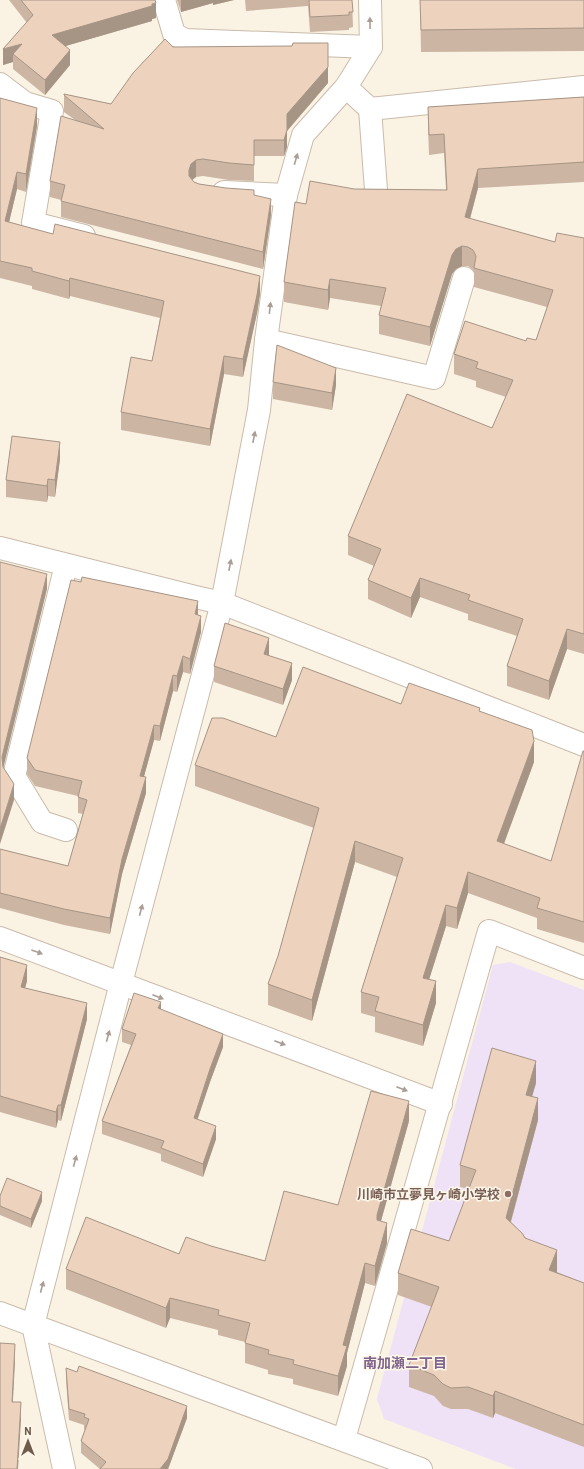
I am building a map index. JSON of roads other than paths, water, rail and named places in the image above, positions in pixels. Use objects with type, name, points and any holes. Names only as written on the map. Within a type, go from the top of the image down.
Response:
[{"type":"street","points":[[164,0],[174,34],[185,40],[371,47]]},
{"type":"street","points":[[64,1469],[33,1325],[121,983],[222,603],[258,410],[266,340],[265,282],[286,194],[303,135],[346,87],[371,47],[370,0]]},
{"type":"street","points":[[0,84],[24,103],[52,111],[33,223],[103,241]]},
{"type":"street","points":[[346,87],[370,109],[376,190]]},
{"type":"street","points":[[370,109],[584,87]]},
{"type":"street","points":[[208,189],[228,192],[286,194]]},
{"type":"street","points":[[266,340],[434,378],[464,278]]},
{"type":"street","points":[[0,548],[222,603],[584,745]]},
{"type":"street","points":[[66,565],[14,776],[42,822],[66,830]]},
{"type":"street","points":[[344,1440],[441,1104],[489,931],[584,968]]},
{"type":"street","points":[[0,938],[441,1104]]},
{"type":"street","points":[[0,1313],[421,1469]]},
{"type":"place","name":"川崎市立夢見ヶ崎小学校","points":[[508,1194]]},
{"type":"district","name":"南加瀬二丁目","points":[[405,1363]]}]
